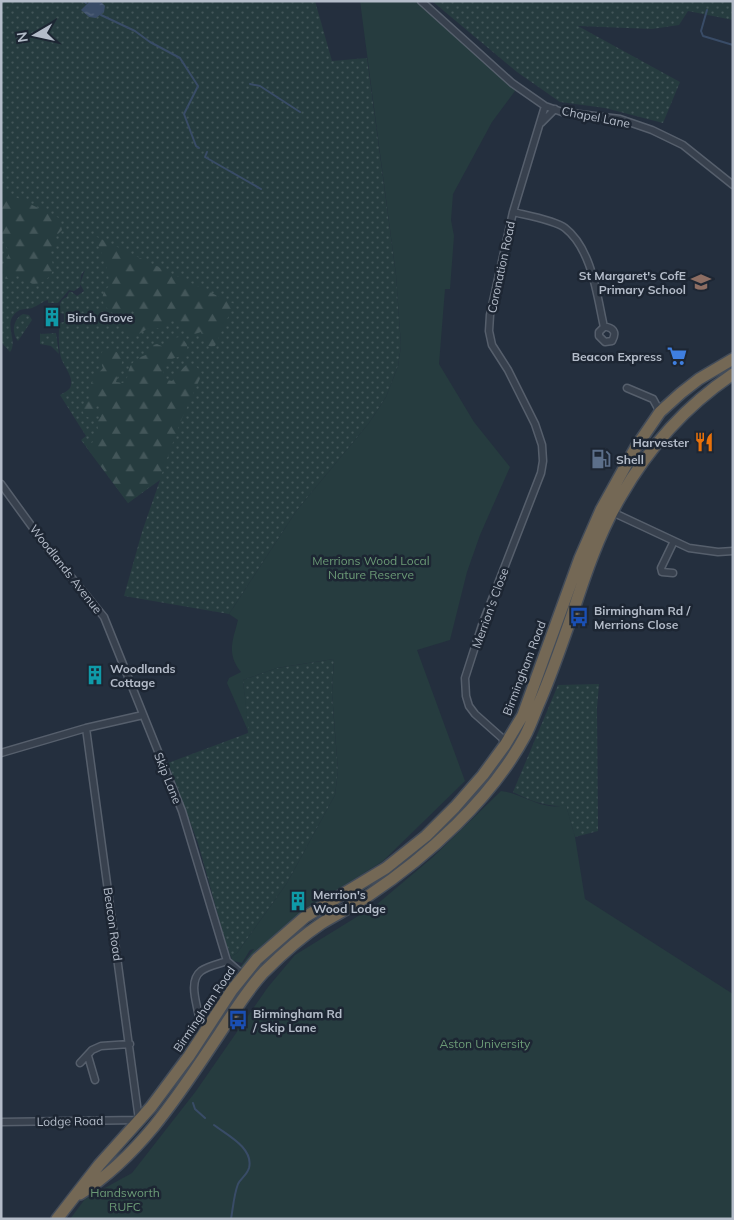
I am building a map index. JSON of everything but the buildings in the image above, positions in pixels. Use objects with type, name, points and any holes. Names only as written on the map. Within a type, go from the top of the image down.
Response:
[{"type":"highway","name":"Birmingham Road","points":[[57,1219],[99,1165],[151,1107],[189,1056],[243,975],[272,945],[305,916],[386,868],[426,836],[461,801],[483,775],[512,734],[523,714],[580,558],[601,510],[636,447],[665,408],[699,379],[733,359]]},
{"type":"highway","name":"Birmingham Road","points":[[74,1198],[109,1172],[143,1141],[194,1073],[243,998],[277,959],[315,928],[366,897],[435,844],[497,779],[523,740],[558,657],[589,566],[621,495],[647,456],[674,424],[700,399],[733,374]]},
{"type":"highway","points":[[700,399],[687,404],[668,419],[665,408],[704,385],[714,388]]},
{"type":"highway","points":[[512,734],[523,740]]},
{"type":"highway","points":[[503,747],[511,758]]},
{"type":"highway","points":[[151,1107],[164,1114]]},
{"type":"highway","points":[[129,1133],[143,1141]]},
{"type":"street","name":"Chapel Lane","points":[[421,1],[512,82],[545,106],[620,120],[652,130],[683,145],[733,185]]},
{"type":"street","name":"Coronation Road","points":[[543,462],[542,445],[535,424],[508,370],[492,345],[489,331],[490,315],[513,212],[545,106]]},
{"type":"street","name":"Coronation Road","points":[[540,124],[555,109]]},
{"type":"street","points":[[513,212],[564,227],[580,245],[590,269],[604,327]]},
{"type":"street","points":[[627,388],[653,399],[665,408]]},
{"type":"street","name":"Merrion's Close","points":[[503,747],[502,738],[475,714],[469,706],[466,696],[465,678],[482,625],[541,473],[543,462]]},
{"type":"street","name":"Woodlands Avenue","points":[[1,484],[50,550],[104,617],[143,715]]},
{"type":"street","points":[[612,512],[689,548],[703,551],[733,552]]},
{"type":"street","points":[[673,573],[662,572],[661,568],[674,541]]},
{"type":"street","points":[[1,752],[86,728],[143,715]]},
{"type":"street","name":"Skip Lane","points":[[143,715],[182,811],[227,961]]},
{"type":"street","name":"Beacon Road","points":[[86,728],[139,1120]]},
{"type":"street","points":[[199,1017],[194,987],[195,979],[200,972],[227,961],[243,975]]},
{"type":"street","points":[[80,1063],[92,1050],[101,1046],[130,1044]]},
{"type":"street","points":[[88,1056],[95,1080]]},
{"type":"street","name":"Lodge Road","points":[[1,1122],[139,1120]]},
{"type":"green space","points":[[1,1],[315,1],[332,61],[367,58],[396,275],[401,346],[398,366],[386,397],[369,423],[297,510],[229,614],[124,596],[142,532],[160,480],[128,503],[81,440],[86,436],[60,395],[70,388],[71,380],[59,349],[59,323],[64,322],[64,314],[60,313],[60,305],[69,292],[77,296],[84,291],[80,284],[80,287],[74,291],[69,290],[58,303],[48,303],[48,300],[32,308],[18,311],[13,316],[10,326],[13,342],[10,352],[1,342]]},
{"type":"green space","name":"Merrions Wood Local Nature Reserve","points":[[360,1],[416,1],[515,91],[492,122],[453,194],[451,220],[454,236],[450,289],[445,289],[439,364],[474,422],[510,467],[480,535],[467,572],[450,640],[417,650],[465,781],[383,861],[323,899],[237,971],[254,949],[250,950],[242,963],[233,961],[231,957],[237,953],[287,883],[335,795],[338,771],[332,693],[334,659],[277,668],[243,680],[249,733],[227,683],[229,678],[241,672],[236,665],[232,653],[238,620],[229,614],[297,510],[369,423],[386,397],[398,366],[401,346],[396,275]]},
{"type":"green space","points":[[432,1],[733,1],[733,20],[688,11],[679,25],[652,29],[578,26],[680,82],[663,123],[605,108],[560,102],[517,72]]},
{"type":"green space","points":[[1,190],[59,218],[62,230],[54,238],[54,247],[50,249],[53,266],[52,272],[43,282],[33,284],[21,274],[16,274],[8,279],[3,278],[1,272],[8,256],[8,250],[1,235]]},
{"type":"green space","points":[[95,236],[234,304],[215,346],[211,347],[205,344],[201,332],[192,335],[174,319],[160,328],[147,329],[136,336],[129,337],[126,335],[122,328],[124,322],[136,320],[136,315],[133,311],[117,316],[104,305],[102,298],[110,284],[106,265]]},
{"type":"green space","points":[[23,314],[29,315],[32,320],[18,341],[14,334],[14,326],[17,319]]},
{"type":"green space","points":[[40,333],[56,333],[59,354],[51,346],[40,344]]},
{"type":"green space","points":[[179,337],[187,344],[187,351],[186,354],[172,359],[163,366],[164,375],[167,380],[172,381],[189,364],[193,364],[202,374],[180,423],[160,479],[128,503],[87,448],[87,445],[93,442],[93,436],[98,429],[97,422],[101,416],[100,401],[97,402],[95,414],[90,418],[85,416],[81,408],[89,400],[92,382],[103,368],[99,358],[103,350],[110,348],[120,354],[122,362],[116,382],[123,383],[131,365],[139,358],[149,354],[150,346],[157,344],[164,347],[174,338]]},
{"type":"green space","points":[[334,659],[332,693],[338,771],[335,795],[287,883],[237,953],[231,957],[198,843],[168,763],[248,733],[243,680],[277,668]]},
{"type":"green space","points":[[599,684],[597,708],[598,831],[575,837],[566,806],[552,806],[539,803],[513,792],[558,685]]},
{"type":"green space","name":"Aston University","points":[[501,791],[544,805],[566,805],[575,837],[585,899],[733,994],[733,1219],[70,1219],[85,1199],[132,1173],[196,1091],[268,987],[295,955],[376,905],[433,857]]},
{"type":"water","points":[[90,1],[101,2],[105,6],[104,12],[96,18],[89,17],[81,10]]},
{"type":"waterway","points":[[707,10],[701,31],[703,36],[733,45]]},
{"type":"waterway","points":[[101,15],[135,31],[150,42],[180,58],[198,86],[184,114],[196,146],[199,148]]},
{"type":"waterway","points":[[250,84],[260,86],[300,112]]},
{"type":"waterway","points":[[207,152],[205,157],[261,189]]},
{"type":"waterway","points":[[193,1103],[195,1109],[205,1118]]},
{"type":"waterway","points":[[214,1125],[244,1148],[249,1161],[249,1168],[237,1188],[231,1219]]},
{"type":"place","name":"St Margaret's CofE Primary School","points":[[701,282]]},
{"type":"place","name":"Birch Grove","points":[[52,317]]},
{"type":"place","name":"Beacon Express","points":[[677,356]]},
{"type":"place","name":"Harvester","points":[[704,442]]},
{"type":"place","name":"Shell","points":[[601,459]]},
{"type":"place","name":"Birmingham Rd / Merrions Close","points":[[579,617]]},
{"type":"place","name":"Woodlands Cottage","points":[[95,675]]},
{"type":"place","name":"Merrion's Wood Lodge","points":[[298,901]]},
{"type":"place","name":"Birmingham Rd / Skip Lane","points":[[238,1020]]},
{"type":"park label","name":"Handsworth RUFC","points":[[125,1199]]}]
